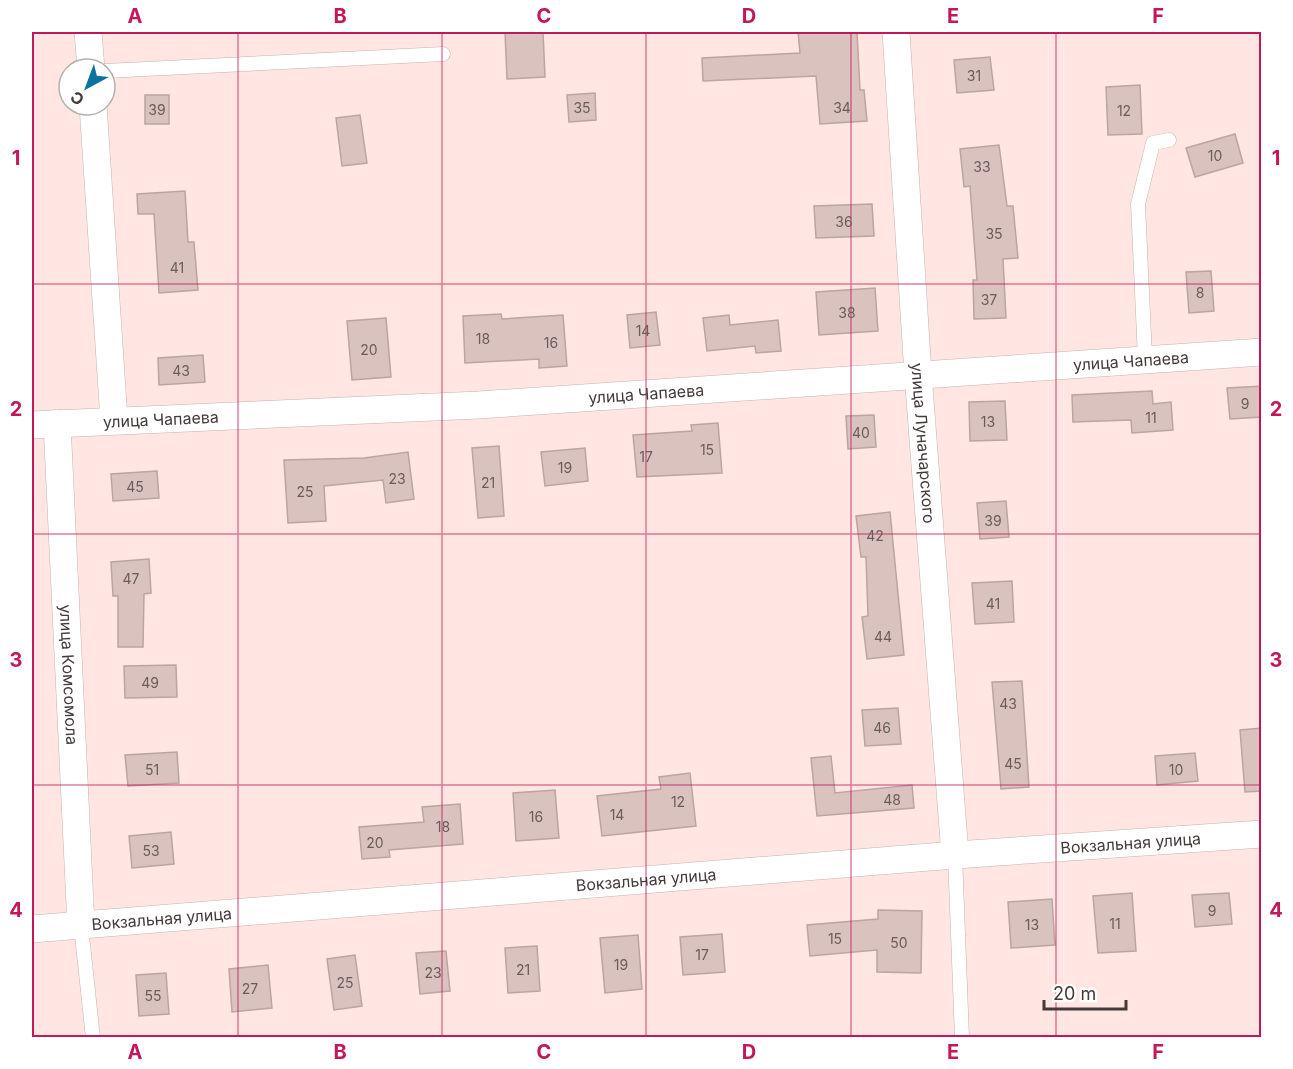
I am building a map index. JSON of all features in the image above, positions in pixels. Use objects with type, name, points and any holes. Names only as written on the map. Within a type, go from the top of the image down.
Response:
[{"type":"street","points":[[88,32],[90,57]]},
{"type":"street","name":"улица Луначарского","points":[[896,32],[918,374],[955,855]]},
{"type":"street","points":[[94,117],[114,420]]},
{"type":"street","name":"улица Чапаева","points":[[44,424],[478,405],[1145,358],[1262,352]]},
{"type":"street","name":"улица Комсомола","points":[[44,424],[81,926]]},
{"type":"street","name":"Вокзальная улица","points":[[32,929],[955,855],[1262,834]]},
{"type":"lane","points":[[117,70],[443,54]]},
{"type":"lane","points":[[1145,358],[1138,204],[1152,143],[1169,140]]},
{"type":"lane","points":[[955,855],[962,1038]]},
{"type":"lane","points":[[81,926],[93,1038]]},
{"type":"building","points":[[505,32],[543,32],[545,77],[507,79]]},
{"type":"building","points":[[798,32],[857,32],[860,90],[864,90],[867,121],[820,124],[816,76],[703,81],[702,58],[800,53]]},
{"type":"building","points":[[990,57],[994,90],[957,93],[954,60]]},
{"type":"building","points":[[1140,85],[1142,134],[1108,135],[1106,87]]},
{"type":"building","points":[[595,93],[596,120],[569,122],[567,95]]},
{"type":"building","points":[[145,95],[169,95],[169,124],[145,124]]},
{"type":"building","points":[[360,115],[367,163],[342,166],[336,118]]},
{"type":"building","points":[[1235,134],[1243,163],[1195,177],[1186,148]]},
{"type":"building","points":[[999,145],[1007,206],[1013,206],[1018,258],[1003,259],[1006,318],[974,319],[973,280],[977,280],[970,186],[964,187],[960,149]]},
{"type":"building","points":[[185,191],[188,242],[194,242],[198,290],[159,293],[154,214],[138,214],[137,194]]},
{"type":"building","points":[[872,204],[874,236],[816,238],[814,206]]},
{"type":"building","points":[[1211,271],[1214,311],[1189,313],[1186,272]]},
{"type":"building","points":[[875,288],[878,331],[819,335],[816,292]]},
{"type":"building","points":[[656,312],[660,345],[630,348],[627,315]]},
{"type":"building","points":[[501,314],[502,319],[563,315],[567,366],[539,368],[539,359],[465,363],[463,316]]},
{"type":"building","points":[[729,315],[730,325],[778,320],[781,351],[756,353],[755,346],[707,351],[703,318]]},
{"type":"building","points":[[386,318],[391,377],[352,380],[347,321]]},
{"type":"building","points":[[203,355],[205,382],[159,385],[158,358]]},
{"type":"building","points":[[1262,386],[1262,417],[1230,419],[1227,388]]},
{"type":"building","points":[[1152,391],[1153,404],[1171,402],[1173,430],[1132,433],[1131,420],[1073,422],[1072,395]]},
{"type":"building","points":[[1005,401],[1007,440],[970,441],[969,402]]},
{"type":"building","points":[[874,415],[876,447],[848,449],[846,416]]},
{"type":"building","points":[[718,423],[722,473],[637,477],[633,435],[692,431],[691,425]]},
{"type":"building","points":[[499,446],[504,516],[478,518],[472,448]]},
{"type":"building","points":[[585,448],[588,481],[545,486],[541,452]]},
{"type":"building","points":[[408,452],[414,499],[386,503],[383,480],[324,486],[326,521],[288,523],[284,460],[364,458]]},
{"type":"building","points":[[157,471],[159,498],[113,501],[111,474]]},
{"type":"building","points":[[1006,501],[1009,537],[980,539],[977,503]]},
{"type":"building","points":[[890,512],[904,655],[867,659],[862,617],[868,616],[866,557],[861,557],[856,516]]},
{"type":"building","points":[[149,559],[151,593],[144,594],[143,647],[118,647],[118,596],[113,596],[111,562]]},
{"type":"building","points":[[1012,581],[1014,622],[975,624],[972,583]]},
{"type":"building","points":[[176,665],[177,697],[125,698],[124,666]]},
{"type":"building","points":[[1022,681],[1029,787],[1001,789],[992,682]]},
{"type":"building","points":[[898,708],[901,744],[865,746],[862,710]]},
{"type":"building","points":[[1262,728],[1262,791],[1245,792],[1240,730]]},
{"type":"building","points":[[177,752],[179,783],[128,786],[125,755]]},
{"type":"building","points":[[1195,753],[1198,781],[1157,785],[1155,756]]},
{"type":"building","points":[[831,756],[835,793],[912,785],[914,808],[817,816],[811,758]]},
{"type":"building","points":[[690,773],[696,826],[602,836],[597,796],[661,789],[659,777]]},
{"type":"building","points":[[555,790],[559,838],[516,841],[513,793]]},
{"type":"building","points":[[460,804],[463,844],[389,850],[390,857],[362,859],[359,827],[424,822],[422,807]]},
{"type":"building","points":[[171,832],[174,864],[132,868],[129,836]]},
{"type":"building","points":[[1132,893],[1136,951],[1098,953],[1093,896]]},
{"type":"building","points":[[1229,893],[1232,924],[1195,927],[1192,895]]},
{"type":"building","points":[[1052,899],[1055,945],[1011,948],[1008,902]]},
{"type":"building","points":[[878,910],[922,911],[921,973],[877,972],[877,950],[810,956],[807,925],[878,919]]},
{"type":"building","points":[[722,934],[725,972],[683,975],[680,937]]},
{"type":"building","points":[[638,935],[642,989],[605,993],[600,938]]},
{"type":"building","points":[[537,946],[540,991],[508,993],[505,948]]},
{"type":"building","points":[[446,951],[450,991],[420,994],[416,953]]},
{"type":"building","points":[[355,955],[362,1006],[334,1010],[327,959]]},
{"type":"building","points":[[268,965],[272,1008],[232,1012],[229,969]]},
{"type":"building","points":[[166,973],[169,1014],[139,1016],[136,975]]}]
